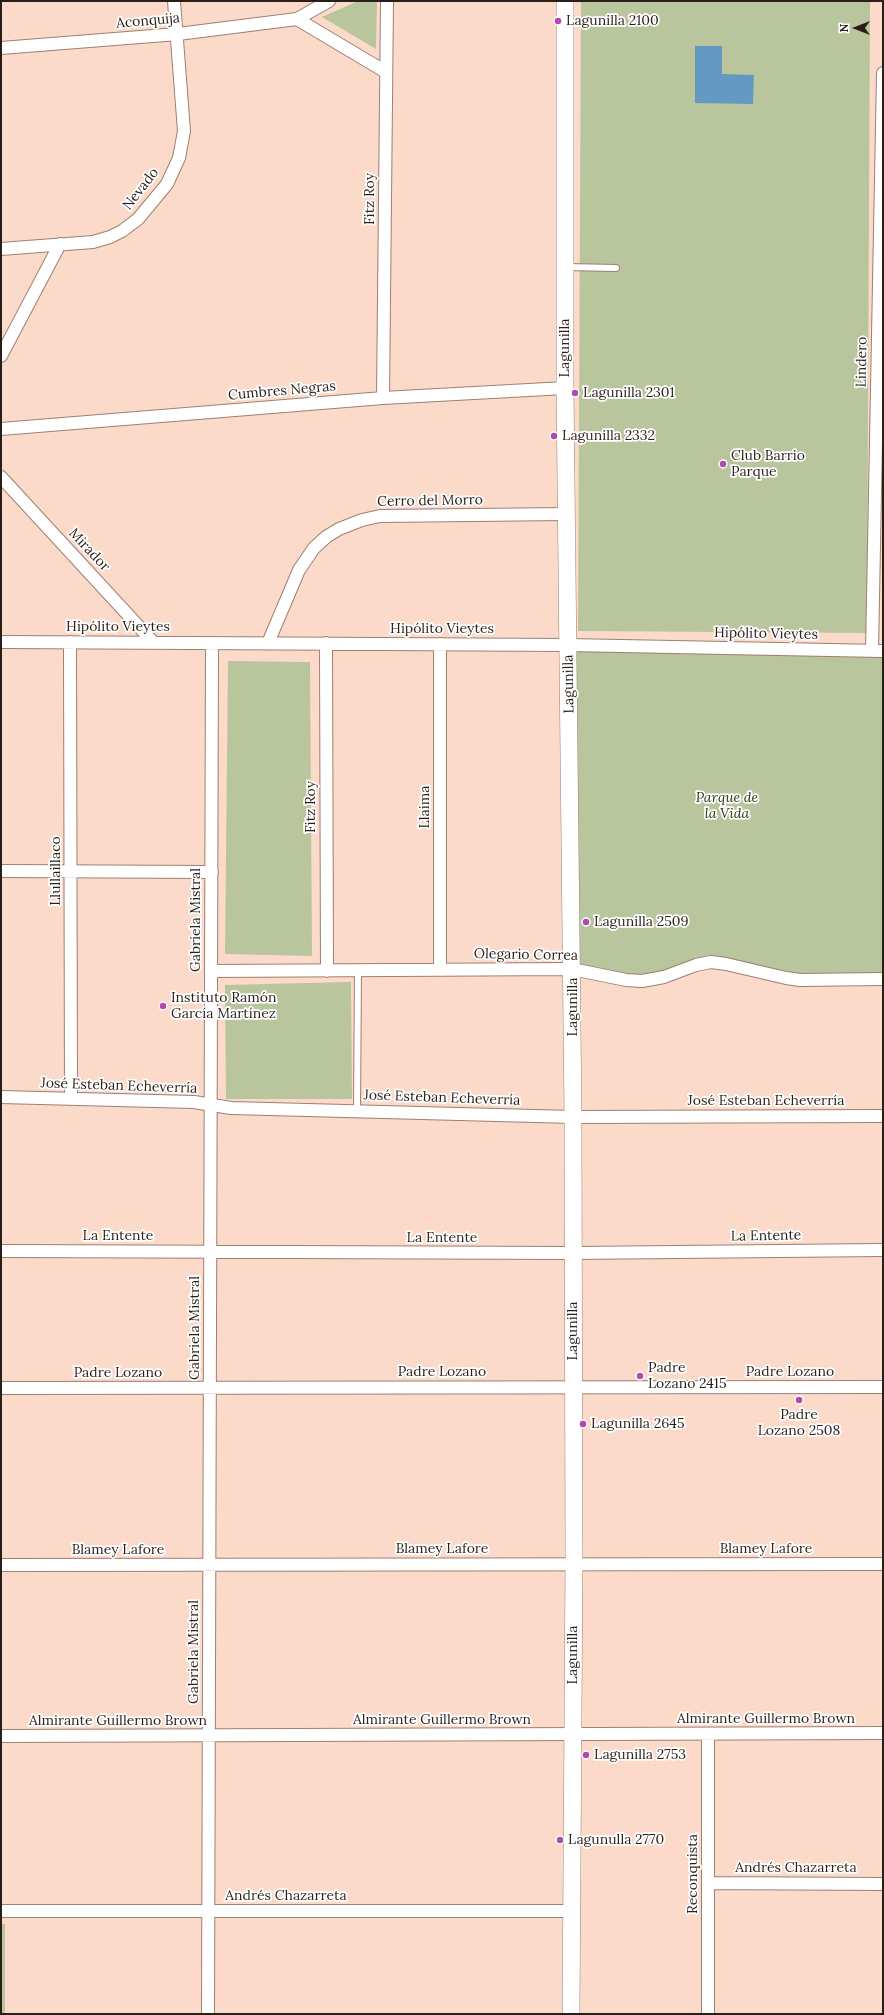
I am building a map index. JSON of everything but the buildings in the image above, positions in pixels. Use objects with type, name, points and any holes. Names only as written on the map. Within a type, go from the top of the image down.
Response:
[{"type":"main road","name":"Lagunilla","points":[[565,1],[565,388],[573,1117],[574,1564],[571,2014]]},
{"type":"street","name":"Nevado","points":[[1,248],[93,242],[122,231],[138,219],[167,184],[179,158],[184,131],[178,34],[174,1]]},
{"type":"street","name":"Aconquija","points":[[1,48],[178,34],[298,19],[329,1]]},
{"type":"street","name":"Fitz Roy","points":[[383,398],[387,1]]},
{"type":"street","points":[[298,19],[386,72]]},
{"type":"street","name":"Lindero","points":[[877,651],[883,73]]},
{"type":"street","points":[[1,356],[60,244]]},
{"type":"street","name":"Cumbres Negras","points":[[1,429],[383,398],[565,388]]},
{"type":"street","name":"Mirador","points":[[1,477],[154,643]]},
{"type":"street","name":"Cerro del Morro","points":[[268,643],[300,570],[314,548],[326,537],[339,529],[362,520],[380,516],[566,514]]},
{"type":"street","name":"Hipólito Vieytes","points":[[1,642],[568,645],[877,651]]},
{"type":"street","name":"Llullaillaco","points":[[70,642],[71,1099]]},
{"type":"street","name":"Gabriela Mistral","points":[[208,2014],[212,643]]},
{"type":"street","name":"Fitz Roy","points":[[326,643],[327,971]]},
{"type":"street","name":"Llaima","points":[[440,644],[440,970]]},
{"type":"street","points":[[1,871],[212,872]]},
{"type":"street","name":"Olegario Correa","points":[[211,971],[572,969],[626,980],[642,981],[664,977],[696,965],[711,962],[800,980],[883,979]]},
{"type":"street","name":"José Esteban Echeverría","points":[[1,1098],[194,1102],[231,1108],[573,1117],[883,1116]]},
{"type":"street","name":"La Entente","points":[[1,1251],[573,1253],[883,1250]]},
{"type":"street","name":"Padre Lozano","points":[[1,1388],[573,1386],[883,1387]]},
{"type":"street","name":"Blamey Lafore","points":[[1,1565],[883,1564]]},
{"type":"street","name":"Almirante Guillermo Brown","points":[[1,1736],[883,1733]]},
{"type":"street","name":"Reconquista","points":[[708,1734],[708,2014]]},
{"type":"street","name":"Andrés Chazarreta","points":[[708,1883],[883,1884]]},
{"type":"street","name":"Andrés Chazarreta","points":[[1,1911],[572,1911]]},
{"type":"lane","points":[[565,267],[616,268]]},
{"type":"lane","points":[[357,1111],[358,970]]},
{"type":"green space","points":[[358,1],[377,1],[376,49],[322,17]]},
{"type":"green space","name":"Club Barrio Parque","points":[[581,1],[870,1],[867,633],[578,631]]},
{"type":"green space","name":"Parque de la Vida","points":[[568,645],[883,651],[883,979],[800,980],[726,964],[642,981],[572,969]]},
{"type":"green space","points":[[228,661],[310,662],[312,956],[225,954]]},
{"type":"green space","points":[[351,982],[352,1099],[226,1099],[225,985]]},
{"type":"green space","points":[[1,1924],[5,1924],[5,2014],[1,2014]]},
{"type":"water","points":[[695,46],[722,46],[722,74],[754,75],[753,104],[695,103]]},
{"type":"place","name":"Lagunilla 2100","points":[[558,21]]},
{"type":"place","name":"Lagunilla 2301","points":[[575,393]]},
{"type":"place","name":"Lagunilla 2332","points":[[554,436]]},
{"type":"place","name":"Club Barrio Parque","points":[[723,464]]},
{"type":"place","name":"Lagunilla 2509","points":[[586,922]]},
{"type":"place","name":"Instituto Ramón García Martínez","points":[[163,1006]]},
{"type":"place","name":"Padre Lozano 2415","points":[[640,1376]]},
{"type":"place","name":"Padre Lozano 2508","points":[[799,1400]]},
{"type":"place","name":"Lagunilla 2645","points":[[583,1424]]},
{"type":"place","name":"Lagunilla 2753","points":[[586,1755]]},
{"type":"place","name":"Lagunulla 2770","points":[[560,1840]]}]
